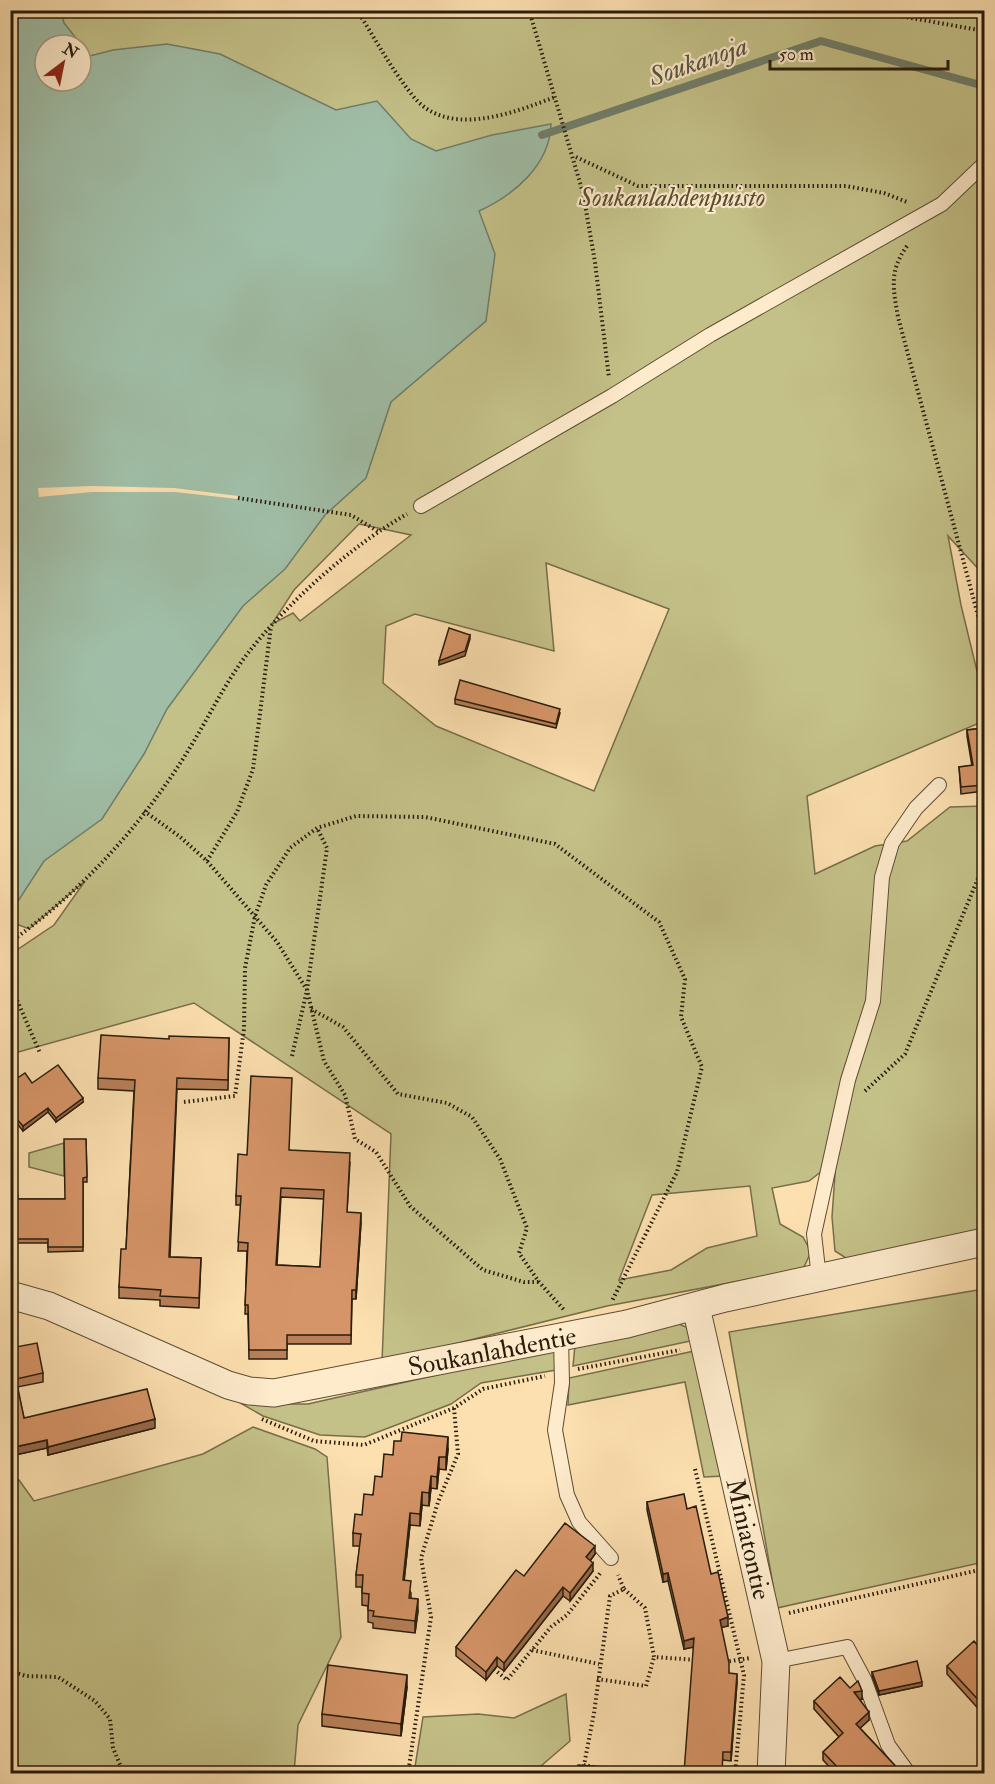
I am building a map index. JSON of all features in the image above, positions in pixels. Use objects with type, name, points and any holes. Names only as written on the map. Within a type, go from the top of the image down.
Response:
[{"type":"street","name":"Soukanlahdentie","points":[[10,1295],[49,1306],[198,1372],[249,1391],[274,1393],[577,1333],[984,1242]]},
{"type":"street","name":"Miniatontie","points":[[696,1307],[775,1655],[771,1773]]},
{"type":"lane","points":[[421,506],[612,396],[710,335],[930,210],[963,186],[984,164]]},
{"type":"lane","points":[[819,1278],[814,1234],[848,1080],[873,1001],[882,877],[892,843],[916,808],[939,785]]},
{"type":"lane","points":[[577,1333],[562,1383],[555,1430],[567,1495],[579,1522],[611,1558]]},
{"type":"lane","points":[[775,1655],[847,1647],[864,1679],[888,1745],[909,1773]]},
{"type":"path","points":[[357,10],[414,98],[436,114],[475,121],[530,107],[555,97]]},
{"type":"path","points":[[530,10],[575,156],[595,262],[606,368],[612,396]]},
{"type":"path","points":[[867,10],[984,31]]},
{"type":"path","points":[[575,156],[638,186],[846,186],[884,193],[930,210]]},
{"type":"path","points":[[912,239],[899,258],[892,282],[898,317],[984,638]]},
{"type":"path","points":[[238,498],[351,515],[379,532]]},
{"type":"path","points":[[10,942],[87,878],[144,811],[184,756],[246,656],[271,625],[309,587],[379,532],[421,506]]},
{"type":"path","points":[[207,861],[237,812],[253,770],[271,625]]},
{"type":"path","points":[[144,811],[179,836],[207,861],[277,942],[307,990],[324,1061],[345,1095],[355,1139],[376,1152],[410,1206],[483,1270],[524,1282],[539,1282]]},
{"type":"path","points":[[184,1102],[235,1096],[244,1029],[244,968],[255,916],[266,885],[290,848],[317,828],[356,816],[425,817],[555,843],[659,922],[685,979],[681,1017],[702,1067],[677,1172],[577,1333]]},
{"type":"path","points":[[292,1056],[307,990],[327,848],[317,828]]},
{"type":"path","points":[[841,1114],[905,1054],[984,864]]},
{"type":"path","points":[[10,984],[40,1053]]},
{"type":"path","points":[[311,1008],[343,1027],[398,1094],[447,1102],[472,1117],[500,1159],[527,1228],[519,1252],[539,1282],[565,1310],[577,1333]]},
{"type":"path","points":[[408,1773],[431,1617],[421,1558],[438,1502],[458,1454],[454,1408]]},
{"type":"path","points":[[695,1469],[744,1675],[735,1773]]},
{"type":"path","points":[[494,1669],[507,1680],[551,1627],[567,1615],[611,1558],[624,1589],[645,1608],[654,1657],[646,1686],[597,1680]]},
{"type":"path","points":[[767,1618],[984,1569]]},
{"type":"path","points":[[595,1767],[584,1765],[594,1713],[610,1596],[624,1589]]},
{"type":"path","points":[[532,1650],[599,1664]]},
{"type":"path","points":[[719,1662],[775,1655]]},
{"type":"path","points":[[654,1657],[708,1661]]},
{"type":"path","points":[[10,1671],[26,1676],[58,1677],[95,1701],[110,1719],[113,1748],[124,1773]]},
{"type":"green space","name":"Soukanlahdenpuisto","points":[[11,11],[984,11],[982,417],[984,575],[948,536],[961,605],[984,700],[984,721],[807,796],[815,874],[875,846],[907,841],[950,807],[984,806],[984,1229],[849,1260],[835,1251],[832,1217],[836,1160],[809,1181],[772,1188],[780,1224],[803,1237],[811,1252],[803,1269],[607,1306],[382,1362],[391,1134],[194,1003],[11,1054],[11,954],[54,925],[85,881],[29,929],[11,922]],"holes":[[[359,524],[411,535],[300,621],[293,613],[272,624],[294,590]],[[546,563],[669,609],[594,791],[436,726],[383,683],[386,626],[415,614],[554,651]],[[750,1186],[757,1236],[707,1248],[671,1270],[619,1280],[652,1195]]]},
{"type":"green space","points":[[64,1143],[64,1176],[29,1167],[29,1153]]},
{"type":"green space","points":[[984,1289],[984,1562],[777,1608],[729,1332]]},
{"type":"green space","points":[[672,1321],[686,1327],[695,1340],[573,1366],[575,1345]]},
{"type":"green space","points":[[556,1348],[556,1370],[481,1383],[451,1404],[365,1437],[320,1435],[263,1416],[242,1404],[308,1404]]},
{"type":"green space","points":[[699,1350],[724,1476],[704,1477],[685,1382],[568,1405],[569,1378]]},
{"type":"green space","points":[[253,1427],[315,1449],[327,1457],[341,1637],[298,1725],[294,1773],[11,1773],[11,1479],[19,1480],[34,1501],[203,1454]]},
{"type":"green space","points":[[566,1694],[570,1741],[541,1766],[542,1773],[414,1773],[423,1717],[478,1714],[514,1718]]},
{"type":"shaded area","points":[[11,11],[61,11],[64,23],[72,33],[33,33],[33,93],[93,93],[93,55],[113,50],[167,44],[220,54],[336,110],[377,101],[411,139],[436,151],[492,135],[551,124],[544,153],[528,177],[505,196],[479,211],[495,254],[486,321],[391,402],[366,478],[325,515],[285,569],[243,606],[167,709],[144,754],[102,819],[44,861],[11,912]]},
{"type":"pier","points":[[92,486],[174,488],[238,496],[238,499],[175,492],[92,492],[39,497],[38,488]]},
{"type":"building","points":[[449,628],[470,635],[465,651],[439,661]]},
{"type":"building","points":[[460,680],[560,709],[556,724],[455,699]]},
{"type":"building","points":[[984,728],[984,785],[961,787],[959,767],[973,765],[967,730]]},
{"type":"building","points":[[101,1035],[169,1039],[169,1036],[229,1038],[228,1080],[177,1078],[169,1257],[201,1258],[199,1298],[160,1296],[161,1290],[119,1287],[121,1249],[126,1249],[135,1080],[98,1078]]},
{"type":"building","points":[[58,1065],[83,1098],[56,1118],[48,1108],[23,1126],[15,1117],[10,1120],[10,1083],[25,1073],[32,1083]]},
{"type":"building","points":[[251,1076],[292,1078],[289,1150],[350,1153],[347,1212],[361,1213],[356,1290],[352,1290],[351,1335],[287,1335],[287,1350],[249,1350],[248,1305],[245,1305],[248,1243],[238,1242],[241,1196],[236,1196],[238,1154],[247,1155]],"holes":[[[281,1188],[324,1190],[320,1267],[276,1265]]]},
{"type":"building","points":[[64,1139],[86,1139],[87,1177],[83,1178],[83,1247],[48,1247],[48,1239],[17,1239],[17,1231],[10,1231],[10,1190],[17,1190],[18,1199],[65,1199]]},
{"type":"building","points":[[37,1343],[43,1373],[16,1379],[24,1418],[147,1389],[155,1419],[48,1447],[47,1440],[10,1448],[10,1348]]},
{"type":"building","points":[[402,1432],[448,1437],[446,1457],[439,1457],[437,1477],[431,1476],[429,1493],[422,1492],[420,1514],[410,1513],[403,1580],[411,1581],[409,1598],[418,1599],[415,1621],[373,1616],[374,1611],[368,1610],[369,1594],[362,1593],[363,1575],[356,1575],[361,1534],[353,1533],[355,1514],[362,1515],[364,1494],[373,1495],[375,1476],[382,1477],[384,1454],[393,1455],[394,1441],[401,1441]]},
{"type":"building","points":[[684,1494],[687,1509],[696,1506],[711,1574],[718,1572],[728,1617],[720,1620],[729,1673],[737,1674],[731,1752],[723,1752],[722,1773],[684,1773],[694,1638],[684,1641],[668,1573],[663,1574],[647,1502]]},
{"type":"building","points":[[565,1523],[595,1546],[586,1557],[593,1563],[570,1593],[563,1587],[504,1663],[497,1657],[486,1672],[456,1647],[516,1570],[524,1576]]},
{"type":"building","points":[[974,1641],[984,1653],[984,1706],[947,1666]]},
{"type":"building","points":[[917,1661],[922,1682],[879,1691],[872,1672]]},
{"type":"building","points":[[328,1665],[407,1675],[401,1724],[322,1714]]},
{"type":"building","points":[[840,1677],[850,1688],[858,1681],[862,1691],[854,1692],[869,1712],[856,1724],[902,1773],[843,1773],[823,1752],[843,1733],[814,1701]]},
{"type":"building","points":[[578,1765],[632,1769],[631,1773],[577,1773]]},
{"type":"waterway","name":"Soukanoja","points":[[542,135],[821,41],[984,86]]}]
